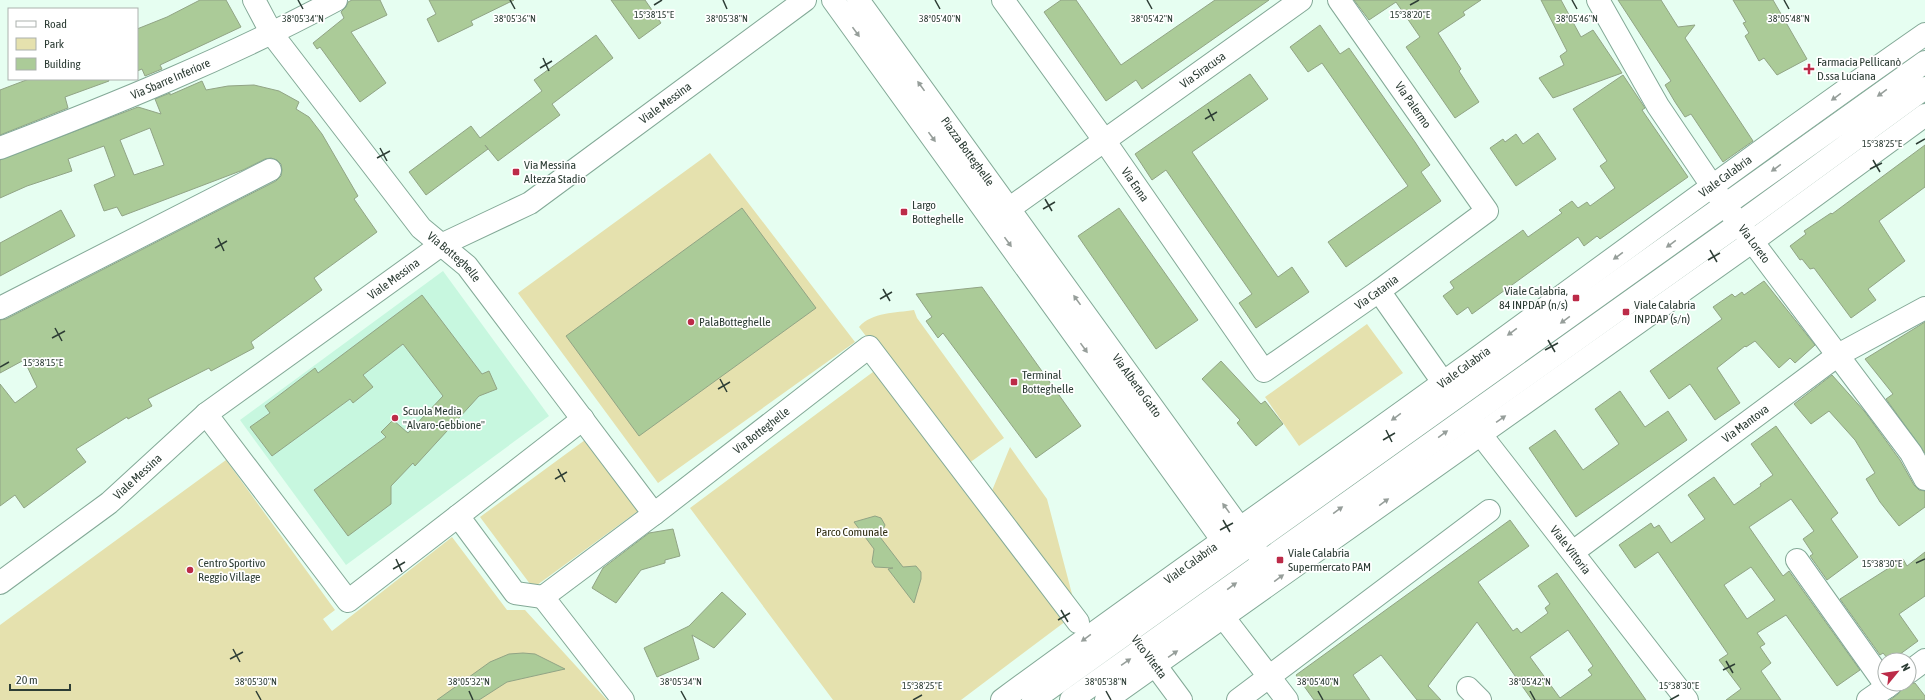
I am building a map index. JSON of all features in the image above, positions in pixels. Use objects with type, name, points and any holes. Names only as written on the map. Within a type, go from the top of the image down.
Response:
[{"type":"street","name":"Via Botteghelle","points":[[254,0],[272,34],[421,228],[467,266],[654,514]]},
{"type":"street","name":"Via Sbarre Inferiore","points":[[0,148],[106,108],[272,34],[336,0]]},
{"type":"street","name":"Viale Messina","points":[[0,583],[109,503],[206,414],[441,245],[530,203],[805,0]]},
{"type":"street","points":[[833,0],[1229,549]]},
{"type":"street","name":"Piazza Botteghelle","points":[[858,0],[1010,208]]},
{"type":"street","name":"Via Enna","points":[[1003,0],[1104,140],[1264,371]]},
{"type":"street","name":"Via Siracusa","points":[[1104,140],[1301,0]]},
{"type":"street","name":"Via Palermo","points":[[1340,0],[1487,211]]},
{"type":"street","name":"Via Loreto","points":[[1598,0],[1658,106],[1713,187],[1911,453],[1925,479]]},
{"type":"street","name":"Viale Calabria","points":[[1071,700],[1224,618],[1713,187],[1849,87],[1925,34]]},
{"type":"street","name":"Viale Calabria","points":[[1106,700],[1149,658],[1265,563],[1461,408],[1725,204],[1925,62]]},
{"type":"street","name":"Viale Calabria","points":[[1461,408],[1740,224],[1925,88]]},
{"type":"street","name":"Viale Calabria","points":[[1002,700],[1124,623],[1247,536],[1461,408],[1753,241],[1925,115]]},
{"type":"street","points":[[1010,208],[1104,140]]},
{"type":"street","points":[[0,308],[270,170]]},
{"type":"street","name":"Via Alberto Gatto","points":[[1010,208],[1265,563]]},
{"type":"street","name":"Via Catania","points":[[1264,371],[1379,291],[1487,211]]},
{"type":"street","name":"Viale Vittoria","points":[[1379,291],[1461,408],[1687,700]]},
{"type":"street","name":"Via Mantova","points":[[1573,552],[1838,355],[1925,308]]},
{"type":"street","name":"Via Botteghelle","points":[[543,597],[654,514],[869,347],[1078,622]]},
{"type":"street","points":[[206,414],[348,601],[583,419]]},
{"type":"street","points":[[1238,700],[1489,511]]},
{"type":"street","points":[[458,516],[515,593],[543,597],[623,700]]},
{"type":"street","points":[[1797,560],[1877,670]]},
{"type":"street","points":[[1224,618],[1287,700]]},
{"type":"street","name":"Viale Calabria","points":[[1033,700],[1124,623]]},
{"type":"street","name":"Vico Vitetta","points":[[1124,623],[1181,700]]},
{"type":"street","points":[[1868,700],[1880,692]]},
{"type":"shaded area","name":"Scuola Media \"Alvaro-Gebbione\"","points":[[443,271],[549,416],[346,565],[240,420]]},
{"type":"green space","name":"PalaBotteghelle","points":[[710,153],[855,342],[658,483],[518,293]]},
{"type":"green space","points":[[914,310],[917,318],[1004,438],[965,466],[859,327],[864,322],[877,316]]},
{"type":"green space","points":[[1367,324],[1403,373],[1299,446],[1265,397]]},
{"type":"green space","name":"Parco Comunale","points":[[881,366],[957,469],[956,481],[976,507],[989,509],[1070,618],[961,700],[833,700],[690,508]]},
{"type":"green space","points":[[585,440],[638,511],[533,588],[480,517]]},
{"type":"green space","points":[[1010,447],[1047,499],[1077,613],[989,498]]},
{"type":"green space","name":"Centro Sportivo Reggio Village","points":[[226,460],[335,610],[323,619],[332,631],[452,537],[507,610],[525,610],[607,700],[0,700],[0,625]]},
{"type":"building","points":[[200,0],[226,0],[241,27],[160,65],[162,69],[145,76],[142,69],[138,71],[138,29],[167,17]]},
{"type":"building","points":[[352,0],[380,0],[387,15],[351,32],[386,83],[360,102],[320,47],[317,49],[313,43],[344,18],[341,12],[346,7],[348,2]]},
{"type":"building","points":[[429,0],[514,0],[471,21],[473,25],[438,42],[427,19],[436,14]]},
{"type":"building","points":[[611,0],[645,0],[661,23],[639,39]]},
{"type":"building","points":[[1061,0],[1076,0],[1121,65],[1215,0],[1269,0],[1142,89],[1136,80],[1106,101],[1044,12]]},
{"type":"building","points":[[1354,0],[1481,0],[1463,12],[1465,15],[1438,33],[1461,69],[1459,71],[1479,102],[1455,118],[1406,47],[1420,37],[1396,2],[1369,20]]},
{"type":"building","points":[[1541,0],[1561,0],[1581,37],[1593,30],[1622,73],[1553,98],[1539,78],[1564,65],[1560,56],[1567,51]]},
{"type":"building","points":[[1618,0],[1661,0],[1678,27],[1695,25],[1685,38],[1753,141],[1723,162],[1691,114],[1685,117],[1675,102],[1665,85],[1671,81]]},
{"type":"building","points":[[1733,0],[1773,0],[1807,59],[1777,75],[1764,58],[1759,61],[1745,36],[1749,33],[1743,23],[1746,22]]},
{"type":"building","points":[[1320,25],[1340,54],[1349,48],[1415,142],[1430,165],[1421,172],[1441,201],[1346,267],[1328,242],[1408,186],[1322,63],[1308,72],[1290,47]]},
{"type":"building","points":[[596,35],[613,58],[552,104],[560,115],[498,161],[485,145],[488,149],[426,195],[409,172],[471,126],[480,138],[542,91],[534,80]]},
{"type":"building","points":[[1250,74],[1268,99],[1192,152],[1278,277],[1292,267],[1309,292],[1256,328],[1239,303],[1252,294],[1166,170],[1152,180],[1135,154]]},
{"type":"building","points":[[1623,75],[1645,108],[1642,110],[1688,177],[1600,239],[1597,236],[1584,246],[1578,237],[1472,314],[1468,307],[1457,315],[1443,296],[1454,288],[1450,282],[1523,230],[1528,237],[1562,213],[1559,210],[1572,201],[1578,208],[1587,202],[1590,206],[1615,188],[1600,166],[1607,161],[1573,109]]},
{"type":"building","points":[[26,80],[109,81],[65,97],[68,108],[0,135],[0,90]]},
{"type":"building","points":[[202,81],[206,90],[228,86],[254,85],[279,91],[299,102],[296,109],[309,117],[322,134],[358,196],[354,199],[377,232],[314,278],[322,290],[251,342],[254,348],[211,371],[209,368],[148,399],[152,406],[128,419],[127,417],[76,449],[86,462],[24,508],[15,495],[0,506],[0,384],[15,403],[37,387],[24,360],[0,373],[0,320],[6,319],[276,181],[281,176],[281,164],[277,160],[271,158],[265,159],[243,170],[122,216],[117,207],[104,211],[94,185],[115,176],[104,146],[68,159],[72,171],[27,186],[0,198],[0,160],[138,107],[161,114],[155,99],[170,93],[170,95]],"holes":[[[150,128],[164,165],[134,175],[120,140]]]},
{"type":"building","points":[[1538,133],[1556,159],[1516,186],[1490,148],[1503,139],[1505,142],[1516,134],[1523,144]]},
{"type":"building","points":[[1925,145],[1925,187],[1879,221],[1905,261],[1868,289],[1876,300],[1851,318],[1814,268],[1810,269],[1802,259],[1800,260],[1790,246],[1806,234],[1804,231],[1831,213],[1832,214]]},
{"type":"building","name":"PalaBotteghelle","points":[[742,208],[816,308],[639,436],[566,336]]},
{"type":"building","points":[[1119,208],[1198,320],[1156,349],[1078,236]]},
{"type":"building","points":[[61,210],[75,236],[0,276],[0,243]]},
{"type":"building","points":[[1764,281],[1815,345],[1795,363],[1790,358],[1779,368],[1755,341],[1746,347],[1745,346],[1717,368],[1740,403],[1715,420],[1690,384],[1669,399],[1650,371],[1722,319],[1713,307],[1732,294],[1735,297],[1742,292],[1744,295]]},
{"type":"building","name":"Terminal Botteghelle","points":[[982,287],[1081,426],[1036,458],[943,333],[938,338],[926,321],[932,317],[916,294]]},
{"type":"building","points":[[422,295],[482,374],[489,371],[497,389],[479,396],[415,466],[413,463],[391,486],[391,504],[348,536],[314,490],[386,437],[381,432],[393,420],[408,433],[443,396],[403,344],[363,375],[373,387],[353,403],[350,399],[272,456],[250,427],[270,413],[265,406],[315,368],[318,373]]},
{"type":"building","points":[[1925,322],[1925,453],[1886,399],[1893,394],[1865,359]]},
{"type":"building","points":[[1221,361],[1261,404],[1265,401],[1283,424],[1256,446],[1237,423],[1240,420],[1202,379]]},
{"type":"building","points":[[1832,375],[1865,412],[1900,460],[1914,485],[1919,490],[1925,491],[1925,507],[1899,526],[1880,502],[1866,479],[1875,473],[1855,440],[1829,411],[1811,424],[1794,404]]},
{"type":"building","points":[[1620,391],[1645,427],[1668,411],[1687,440],[1576,517],[1529,448],[1555,430],[1583,470],[1619,444],[1595,409]]},
{"type":"building","points":[[1776,426],[1838,513],[1831,519],[1858,557],[1827,580],[1810,556],[1813,554],[1803,539],[1814,531],[1791,499],[1749,527],[1783,576],[1789,571],[1860,670],[1837,686],[1786,615],[1757,633],[1765,644],[1760,647],[1771,663],[1761,671],[1781,700],[1726,700],[1741,689],[1719,660],[1728,654],[1658,552],[1635,568],[1619,545],[1651,523],[1654,528],[1659,525],[1671,543],[1705,519],[1688,495],[1714,477],[1734,505],[1761,486],[1760,484],[1773,475],[1751,444]],"holes":[[[1751,567],[1775,600],[1747,619],[1724,585]]]},
{"type":"building","points":[[875,516],[881,518],[885,525],[880,537],[903,567],[916,566],[921,572],[921,579],[914,603],[888,569],[893,568],[875,567],[872,562],[874,549],[854,522]]},
{"type":"building","points":[[1510,520],[1529,546],[1478,582],[1513,631],[1517,628],[1521,633],[1548,613],[1545,608],[1550,604],[1538,586],[1557,573],[1646,700],[1532,700],[1477,622],[1428,686],[1441,700],[1417,700],[1381,655],[1353,675],[1370,700],[1314,700],[1296,675]],"holes":[[[1568,630],[1593,666],[1588,670],[1592,675],[1560,698],[1530,657]]]},
{"type":"building","points":[[673,529],[680,556],[665,560],[665,563],[641,570],[616,603],[592,588],[603,568],[649,533]]},
{"type":"building","points":[[1925,552],[1925,596],[1899,614],[1918,641],[1903,652],[1878,652],[1840,599],[1903,559],[1907,566]]},
{"type":"building","points":[[722,592],[746,614],[714,648],[692,635],[699,659],[657,677],[644,648],[689,626]]},
{"type":"building","points":[[509,654],[535,654],[565,669],[507,682],[479,700],[437,700],[490,662]]},
{"type":"building","points":[[1917,686],[1925,696],[1925,700],[1890,700],[1899,692],[1917,692]]},
{"type":"place","name":"Farmacia Pellicanò D.ssa Luciana","points":[[1809,69]]},
{"type":"place","name":"Via Messina Altezza Stadio","points":[[516,172]]},
{"type":"place","name":"Largo Botteghelle","points":[[904,212]]},
{"type":"place","name":"Viale Calabria, 84 INPDAP (n/s)","points":[[1576,298]]},
{"type":"place","name":"Viale Calabria INPDAP (s/n)","points":[[1626,312]]},
{"type":"place","name":"PalaBotteghelle","points":[[691,322]]},
{"type":"place","name":"Terminal Botteghelle","points":[[1014,382]]},
{"type":"place","name":"Scuola Media \"Alvaro-Gebbione\"","points":[[395,418]]},
{"type":"place","name":"Viale Calabria Supermercato PAM","points":[[1280,560]]},
{"type":"place","name":"Centro Sportivo Reggio Village","points":[[190,570]]}]
